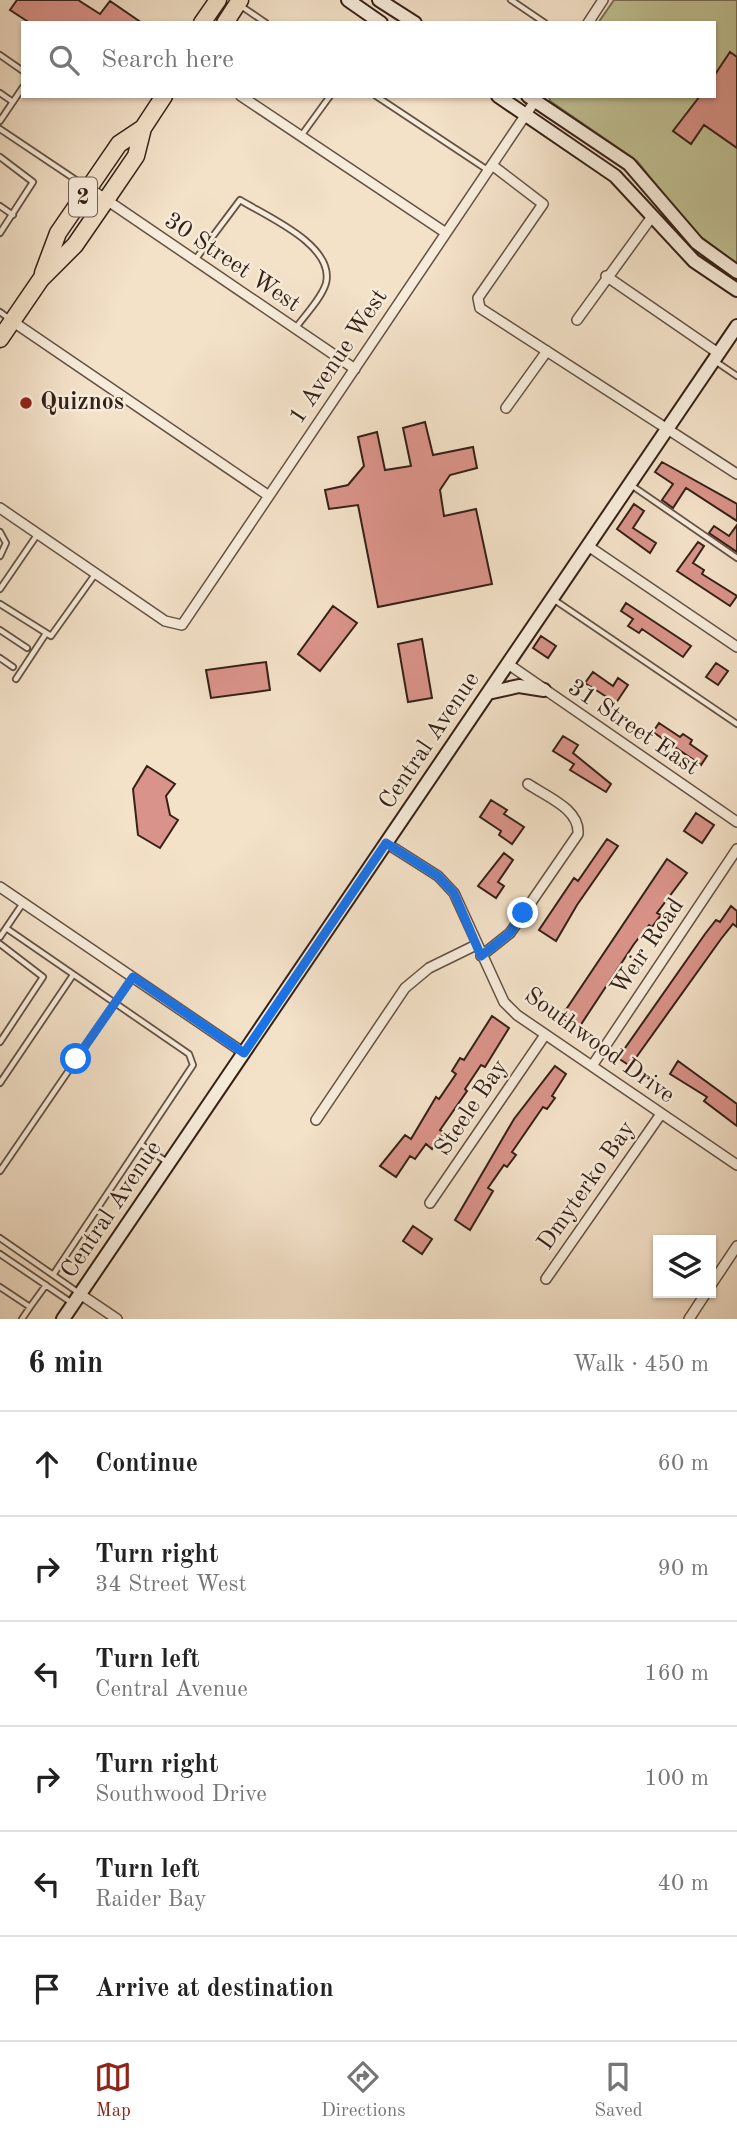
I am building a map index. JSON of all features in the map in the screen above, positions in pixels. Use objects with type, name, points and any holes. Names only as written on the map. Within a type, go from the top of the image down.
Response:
[{"type":"highway","points":[[203,21],[218,0]]},
{"type":"highway","points":[[226,21],[239,2]]},
{"type":"highway","name":"2","points":[[0,339],[6,317],[75,245],[136,156],[143,128],[163,98]]},
{"type":"highway","name":"2","points":[[41,279],[58,233],[119,144],[143,128]]},
{"type":"street","points":[[348,0],[378,21]]},
{"type":"street","points":[[379,0],[412,21]]},
{"type":"street","points":[[589,21],[603,0]]},
{"type":"street","points":[[244,98],[446,233]]},
{"type":"street","points":[[501,98],[615,176],[651,218],[694,261],[737,290]]},
{"type":"street","points":[[534,98],[638,171],[697,243],[737,272]]},
{"type":"street","name":"1 Avenue West","points":[[96,573],[165,621],[182,625],[526,116],[534,98]]},
{"type":"street","points":[[491,168],[543,204],[478,298],[480,308],[737,474]]},
{"type":"street","name":"30 Street West","points":[[89,188],[355,369]]},
{"type":"street","points":[[577,320],[606,276],[651,218]]},
{"type":"street","points":[[606,276],[716,357]]},
{"type":"street","points":[[6,317],[269,496]]},
{"type":"street","name":"Central Avenue","points":[[63,1319],[737,326]]},
{"type":"street","points":[[506,408],[547,351]]},
{"type":"street","points":[[0,508],[96,573]]},
{"type":"street","points":[[588,546],[737,647]]},
{"type":"street","name":"31 Street East","points":[[508,664],[737,822]]},
{"type":"street","points":[[488,693],[519,686],[544,690]]},
{"type":"street","points":[[481,956],[510,933],[578,834],[579,823],[573,814],[528,784]]},
{"type":"street","name":"Southwood Drive","points":[[386,843],[438,876],[454,893],[504,1002],[545,1035],[737,1165]]},
{"type":"street","name":"Weir Road","points":[[592,1066],[737,849]]},
{"type":"street","points":[[0,887],[244,1053]]},
{"type":"street","points":[[316,1120],[405,988],[429,968],[476,944]]},
{"type":"street","name":"Steele Bay","points":[[430,1203],[545,1035]]},
{"type":"street","name":"Dmyterko Bay","points":[[546,1279],[661,1114]]},
{"type":"street","points":[[716,1278],[737,1246]]},
{"type":"street","points":[[689,1319],[703,1298]]},
{"type":"street","points":[[77,1299],[117,1319]]},
{"type":"lane","points":[[511,0],[542,21]]},
{"type":"lane","points":[[239,2],[263,21]]},
{"type":"lane","points":[[0,55],[21,70]]},
{"type":"lane","points":[[0,121],[21,90]]},
{"type":"lane","points":[[0,93],[13,102]]},
{"type":"lane","points":[[301,137],[329,98]]},
{"type":"lane","points":[[379,98],[491,168]]},
{"type":"lane","points":[[0,129],[89,188]]},
{"type":"lane","points":[[0,157],[33,182],[0,232]]},
{"type":"lane","points":[[195,261],[240,200],[312,244],[325,262],[326,283],[295,329]]},
{"type":"lane","points":[[0,206],[13,215]]},
{"type":"lane","points":[[716,357],[737,376]]},
{"type":"lane","points":[[629,484],[737,558]]},
{"type":"lane","points":[[0,532],[6,543],[0,556]]},
{"type":"lane","points":[[0,588],[38,533]]},
{"type":"lane","points":[[16,679],[45,635],[55,633],[96,573]]},
{"type":"lane","points":[[552,599],[737,724]]},
{"type":"lane","points":[[0,604],[45,635]]},
{"type":"lane","points":[[0,630],[27,648]]},
{"type":"lane","points":[[0,658],[13,667]]},
{"type":"lane","points":[[0,937],[23,903]]},
{"type":"lane","points":[[6,928],[189,1055],[194,1065],[53,1275]]},
{"type":"lane","points":[[0,944],[43,977],[0,1042]]},
{"type":"lane","points":[[0,1083],[73,975]]},
{"type":"lane","points":[[0,1171],[133,977]]},
{"type":"lane","points":[[142,1145],[169,1164]]},
{"type":"lane","points":[[0,1238],[53,1275],[77,1299]]},
{"type":"lane","points":[[0,1254],[46,1285],[77,1299]]},
{"type":"lane","points":[[22,1319],[46,1285]]},
{"type":"lane","points":[[0,1287],[30,1307]]},
{"type":"green space","points":[[614,0],[737,0],[737,264],[694,232],[637,161],[549,98],[716,98],[716,21],[599,21]]},
{"type":"building","points":[[17,0],[78,0],[100,14],[110,1],[139,21],[27,21],[10,10]]},
{"type":"building","points":[[730,52],[737,57],[737,148],[704,125],[691,144],[673,131],[698,98],[716,98],[716,73]]},
{"type":"building","points":[[425,422],[433,455],[473,447],[477,468],[450,475],[440,490],[444,516],[476,509],[492,584],[378,607],[358,505],[329,509],[325,490],[348,485],[364,466],[358,437],[377,432],[385,470],[411,466],[403,428]]},
{"type":"building","points":[[662,462],[737,504],[737,521],[686,488],[673,508],[662,500],[673,484],[655,472]]},
{"type":"building","points":[[634,504],[644,511],[633,528],[656,543],[650,553],[617,529]]},
{"type":"building","points":[[737,525],[737,552],[709,533],[714,526],[729,536]]},
{"type":"building","points":[[698,542],[704,546],[693,563],[704,570],[702,574],[737,596],[730,606],[677,571]]},
{"type":"building","points":[[626,603],[691,646],[683,657],[642,629],[639,633],[628,626],[633,619],[621,611]]},
{"type":"building","points":[[333,606],[357,623],[320,671],[298,654]]},
{"type":"building","points":[[541,636],[556,646],[548,658],[533,648]]},
{"type":"building","points":[[422,639],[432,698],[408,702],[398,644]]},
{"type":"building","points":[[266,662],[270,690],[211,698],[206,670]]},
{"type":"building","points":[[716,663],[728,671],[718,685],[706,677]]},
{"type":"building","points":[[593,672],[613,686],[618,678],[628,685],[616,703],[585,683]]},
{"type":"building","points":[[659,723],[680,737],[683,734],[692,740],[690,744],[707,756],[701,765],[653,732]]},
{"type":"building","points":[[563,736],[578,745],[573,753],[611,784],[606,792],[570,770],[574,764],[553,751]]},
{"type":"building","points":[[147,766],[175,784],[166,796],[170,815],[178,820],[160,848],[138,835],[133,789]]},
{"type":"building","points":[[491,800],[507,810],[504,814],[524,827],[512,844],[499,835],[501,831],[480,817]]},
{"type":"building","points":[[696,813],[714,825],[702,843],[684,831]]},
{"type":"building","points":[[607,839],[618,846],[556,941],[539,930],[574,878],[578,881]]},
{"type":"building","points":[[504,853],[513,860],[498,882],[504,886],[496,898],[478,886]]},
{"type":"building","points":[[667,859],[687,873],[657,913],[661,915],[634,944],[578,1029],[561,1017]]},
{"type":"building","points":[[731,906],[737,911],[737,927],[733,924],[721,939],[630,1066],[618,1058],[705,934],[716,920],[720,922]]},
{"type":"building","points":[[492,1016],[509,1028],[485,1067],[481,1065],[465,1089],[467,1091],[440,1130],[444,1132],[432,1149],[426,1144],[415,1159],[410,1156],[396,1177],[380,1166],[405,1135],[411,1139],[436,1097],[439,1099],[456,1074],[452,1071],[460,1058],[464,1060]]},
{"type":"building","points":[[678,1061],[737,1104],[737,1126],[704,1101],[707,1097],[670,1074]]},
{"type":"building","points":[[555,1066],[566,1074],[552,1096],[555,1098],[547,1109],[543,1107],[512,1152],[516,1155],[507,1167],[504,1165],[488,1188],[493,1191],[470,1230],[455,1220],[514,1119]]},
{"type":"building","points":[[413,1226],[432,1239],[422,1254],[403,1241]]},
{"type":"place","name":"Quiznos","points":[[26,403]]},
{"type":"route","points":[[76,1059],[133,977],[244,1053],[386,843],[438,876],[454,893],[481,956],[510,933],[523,913]]}]
